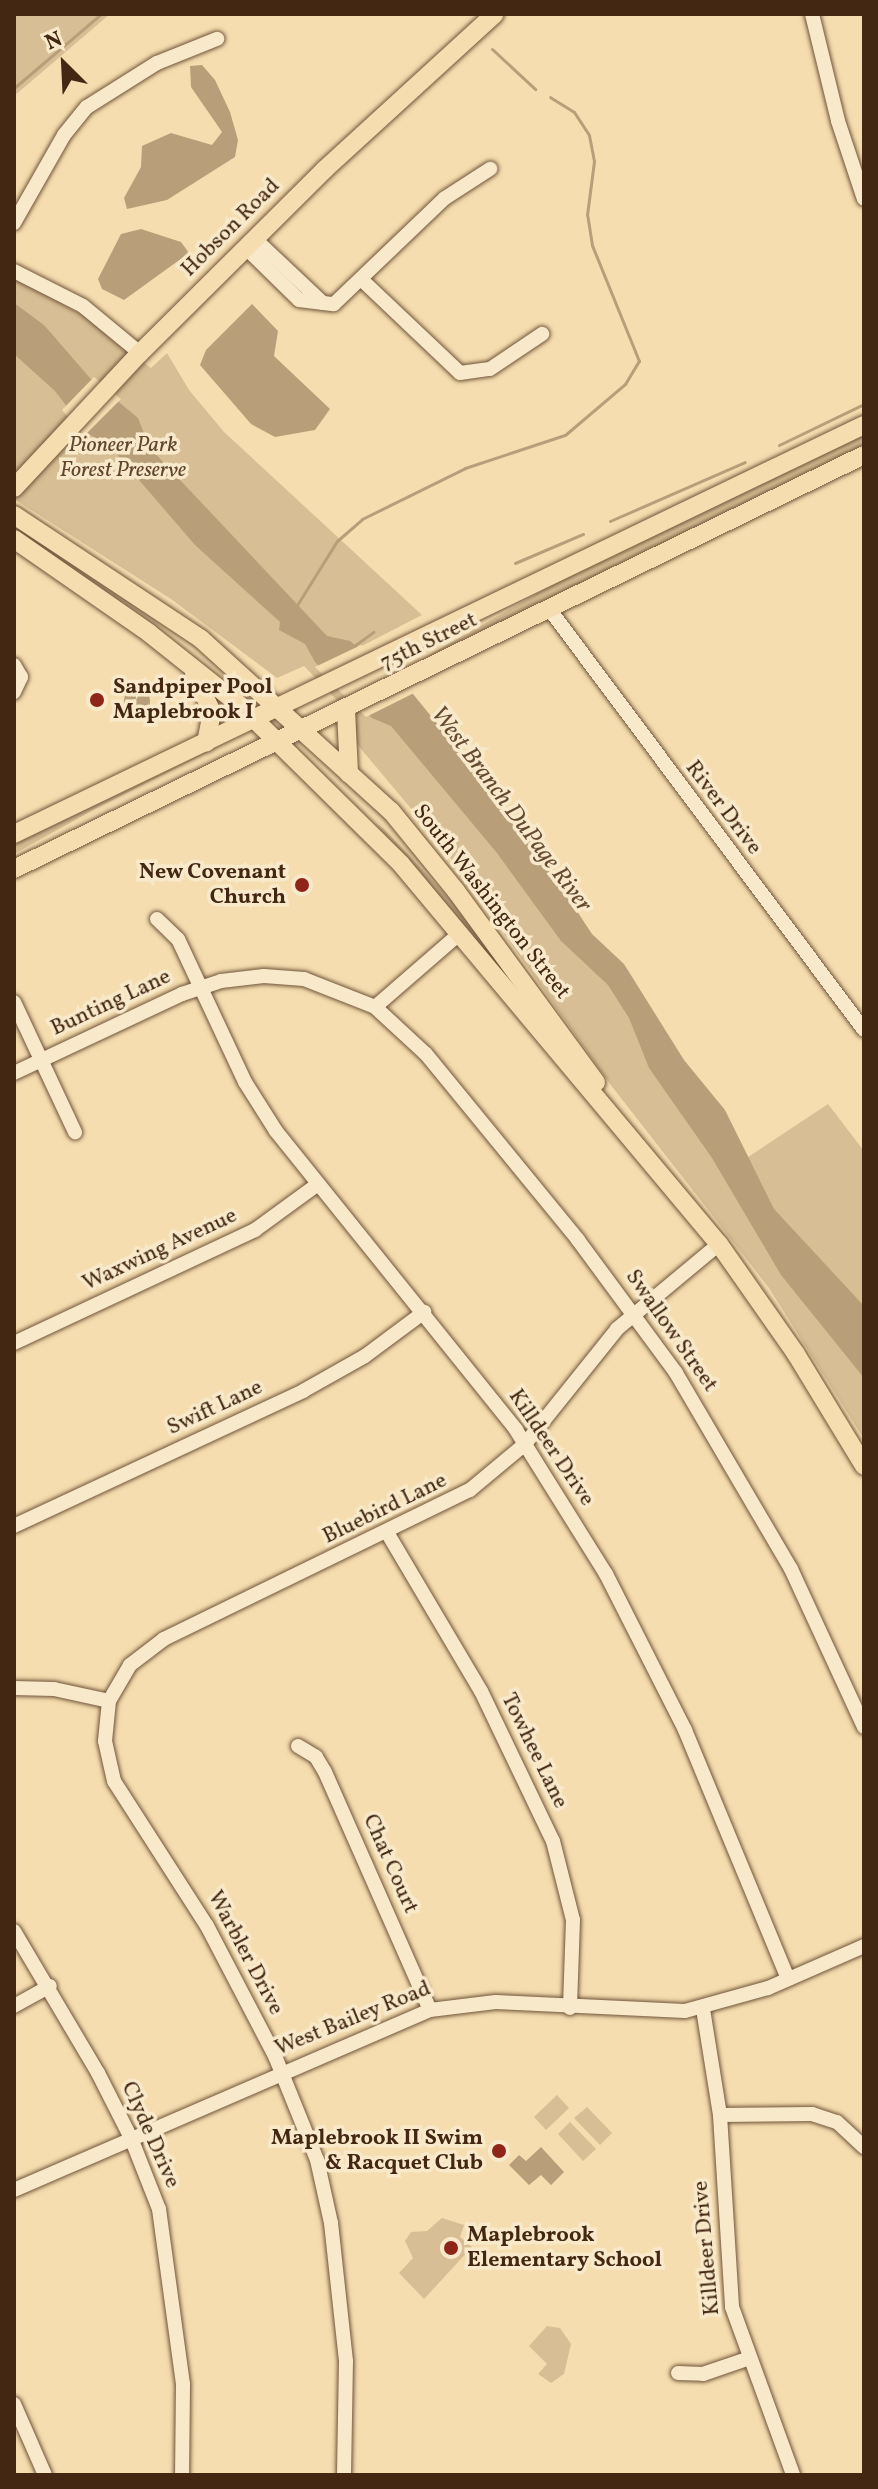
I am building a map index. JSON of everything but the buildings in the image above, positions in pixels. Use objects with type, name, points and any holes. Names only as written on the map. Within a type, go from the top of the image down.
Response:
[{"type":"main road","name":"Hobson Road","points":[[14,488],[140,353],[391,105],[495,14]]},
{"type":"main road","name":"75th Street","points":[[14,834],[864,425]]},
{"type":"main road","name":"75th Street","points":[[14,869],[346,710],[864,455]]},
{"type":"main road","name":"South Washington Street","points":[[14,515],[159,607],[279,707],[349,774],[431,858],[636,1141]]},
{"type":"main road","name":"South Washington Street","points":[[14,539],[188,664],[255,719],[358,818],[636,1141],[719,1244],[796,1354],[864,1466]]},
{"type":"main road","points":[[188,664],[212,712],[206,742]]},
{"type":"main road","points":[[346,710],[349,774]]},
{"type":"street","points":[[812,14],[838,121],[864,199]]},
{"type":"street","points":[[14,223],[64,135],[87,107],[157,63],[217,39]]},
{"type":"street","points":[[251,244],[299,300],[327,305],[341,300],[445,198],[490,169]]},
{"type":"street","points":[[14,271],[83,306],[140,353]]},
{"type":"street","points":[[362,280],[460,373],[490,369],[542,334]]},
{"type":"street","name":"River Drive","points":[[550,610],[863,1027]]},
{"type":"street","points":[[14,692],[17,671]]},
{"type":"street","name":"Bunting Lane","points":[[157,919],[174,932],[200,987]]},
{"type":"street","points":[[375,1007],[459,934]]},
{"type":"street","name":"Bunting Lane","points":[[14,1073],[200,987],[284,976],[320,983],[375,1007]]},
{"type":"street","name":"Killdeer Drive","points":[[200,987],[251,1094],[318,1184],[424,1312],[525,1444],[606,1574],[662,1680],[788,1979]]},
{"type":"street","name":"Bunting Lane","points":[[14,1002],[75,1132]]},
{"type":"street","name":"Swallow Street","points":[[375,1007],[426,1054],[634,1313],[753,1498],[864,1727]]},
{"type":"street","name":"Waxwing Avenue","points":[[14,1343],[255,1230],[318,1184]]},
{"type":"street","name":"Bluebird Lane","points":[[109,1701],[130,1665],[153,1645],[461,1497],[525,1444],[634,1313],[719,1244]]},
{"type":"street","name":"Swift Lane","points":[[14,1526],[303,1391],[365,1356],[424,1312]]},
{"type":"street","name":"Towhee Lane","points":[[388,1534],[481,1691],[553,1841],[573,1920],[570,2008]]},
{"type":"street","points":[[14,1688],[54,1689],[109,1701]]},
{"type":"street","name":"Warbler Drive","points":[[109,1701],[105,1741],[114,1781],[207,1926],[282,2071],[307,2127],[331,2223],[347,2384],[344,2475]]},
{"type":"street","name":"Chat Court","points":[[298,1746],[316,1757],[325,1772],[430,2010]]},
{"type":"street","name":"Clyde Drive","points":[[14,1931],[50,1986],[131,2138],[159,2209],[169,2263],[183,2384],[182,2475]]},
{"type":"street","name":"West Bailey Road","points":[[14,2190],[282,2071],[430,2010],[476,2002],[646,2013],[703,2009],[788,1979],[864,1946]]},
{"type":"street","points":[[14,2006],[50,1986]]},
{"type":"street","name":"Killdeer Drive","points":[[703,2009],[720,2115],[727,2277],[747,2359],[793,2475]]},
{"type":"street","points":[[720,2115],[812,2114],[837,2122],[864,2147]]},
{"type":"street","points":[[678,2373],[703,2374],[747,2359]]},
{"type":"street","points":[[14,2404],[45,2475]]},
{"type":"green space","points":[[20,14],[110,14],[14,96],[14,17]]},
{"type":"green space","name":"Pioneer Park Forest Preserve","points":[[14,277],[86,317],[151,368],[167,353],[189,390],[224,432],[422,615],[358,648],[615,974],[736,1165],[828,1104],[864,1151],[864,1439],[769,1288],[610,1084],[440,843],[356,743],[352,727],[357,721],[304,666],[277,678],[171,599],[14,499]]},
{"type":"green space","points":[[864,433],[864,448],[417,662],[568,576]]},
{"type":"green space","points":[[224,744],[95,809],[14,854],[14,844]]},
{"type":"green space","points":[[376,824],[476,927],[545,1027]]},
{"type":"green space","points":[[557,2095],[569,2108],[546,2130],[534,2117]]},
{"type":"green space","points":[[587,2107],[612,2133],[600,2145],[574,2118]]},
{"type":"green space","points":[[570,2122],[596,2149],[583,2161],[558,2134]]},
{"type":"green space","points":[[442,2218],[464,2225],[460,2237],[472,2247],[424,2299],[399,2273],[413,2258],[405,2241],[411,2232],[427,2231]]},
{"type":"green space","points":[[547,2326],[560,2328],[571,2344],[564,2374],[551,2383],[538,2374],[547,2364],[529,2346]]},
{"type":"shaded area","points":[[202,65],[215,80],[230,112],[238,140],[235,157],[167,200],[127,209],[124,198],[141,167],[142,146],[171,133],[212,145],[222,132],[191,87],[190,66]]},
{"type":"shaded area","points":[[141,229],[181,242],[189,253],[124,300],[102,289],[98,279],[121,234]]},
{"type":"shaded area","points":[[14,303],[44,325],[90,378],[138,418],[150,448],[327,636],[350,641],[413,694],[522,828],[592,934],[624,964],[684,1060],[725,1110],[774,1209],[864,1306],[864,1378],[781,1275],[712,1158],[649,1068],[629,1018],[608,985],[561,941],[497,853],[391,726],[372,718],[315,662],[305,644],[279,630],[280,622],[195,545],[108,444],[88,434],[55,391],[14,354]]},
{"type":"shaded area","points":[[252,304],[278,331],[274,356],[330,409],[315,430],[275,437],[251,424],[200,365],[206,350]]},
{"type":"shaded area","points":[[137,688],[146,692],[150,701],[146,710],[137,714],[128,710],[124,701],[128,692]]},
{"type":"shaded area","points":[[541,2147],[564,2172],[551,2185],[541,2175],[529,2185],[509,2165],[519,2155],[526,2161]]},
{"type":"pier","points":[[94,377],[121,399],[84,436],[62,410]]},
{"type":"pier","points":[[361,645],[416,692],[366,717],[315,667]]},
{"type":"waterway","points":[[14,88],[101,14]]},
{"type":"waterway","points":[[492,49],[535,89]]},
{"type":"waterway","points":[[297,605],[337,541],[362,519],[465,468],[565,435],[625,384],[639,361],[592,245],[587,215],[594,161],[589,135],[574,112],[550,97]]},
{"type":"waterway","points":[[779,445],[864,404]]},
{"type":"waterway","points":[[610,521],[745,462]]},
{"type":"waterway","points":[[515,563],[583,534]]},
{"type":"waterway","points":[[354,646],[373,632]]},
{"type":"place","name":"Sandpiper Pool Maplebrook I","points":[[97,700]]},
{"type":"place","name":"New Covenant Church","points":[[302,885]]},
{"type":"place","name":"Maplebrook II Swim & Racquet Club","points":[[499,2151]]},
{"type":"place","name":"Maplebrook Elementary School","points":[[451,2248]]},
{"type":"water label","name":"West Branch DuPage River","points":[[510,810]]}]
